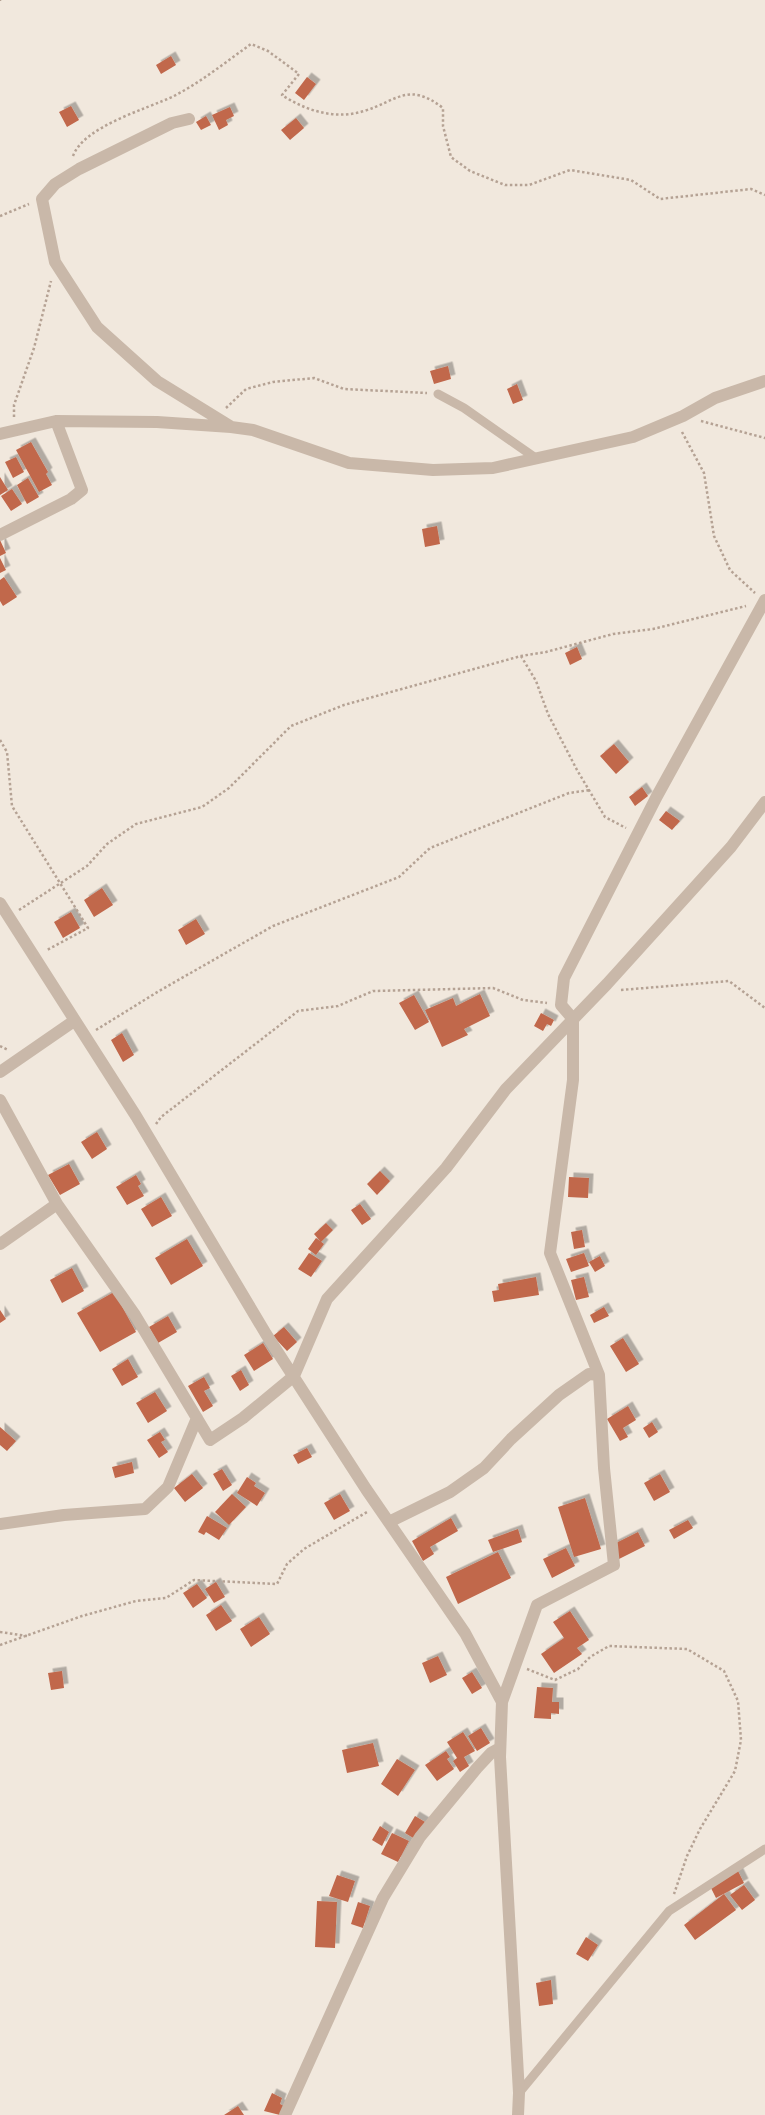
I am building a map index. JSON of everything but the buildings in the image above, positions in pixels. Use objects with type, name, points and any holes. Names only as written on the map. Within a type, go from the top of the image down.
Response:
[{"type":"street","points":[[189,119],[172,123],[76,171],[55,184],[42,199],[55,262],[97,327],[157,381],[231,427]]},
{"type":"street","points":[[0,434],[56,421],[157,422],[231,427],[253,430],[349,462],[433,470],[494,468],[633,437],[679,418],[715,398],[765,381]]},
{"type":"street","points":[[0,534],[71,499],[82,490],[56,421]]},
{"type":"street","points":[[518,2115],[519,2093],[500,1748],[502,1702],[538,1605],[614,1565],[604,1468],[599,1375],[550,1253],[573,1080],[573,1020],[561,1006],[564,978],[743,636],[764,601]]},
{"type":"street","points":[[0,1100],[57,1204],[136,1315],[210,1440],[243,1418],[294,1376],[327,1299],[446,1168],[506,1089],[607,984],[731,847],[765,802]]},
{"type":"street","points":[[0,903],[147,1136],[266,1334],[380,1505],[389,1522],[465,1633],[502,1702]]},
{"type":"street","points":[[0,1072],[74,1021]]},
{"type":"street","points":[[0,1244],[57,1204]]},
{"type":"street","points":[[389,1522],[450,1492],[484,1468],[511,1439],[559,1395],[589,1374],[599,1375]]},
{"type":"street","points":[[0,1524],[64,1515],[145,1509],[168,1487],[197,1418]]},
{"type":"street","points":[[285,2115],[383,1898],[420,1837],[477,1768],[491,1753],[500,1748]]},
{"type":"lane","points":[[438,394],[464,408],[537,459]]},
{"type":"lane","points":[[519,2093],[669,1911],[765,1849]]},
{"type":"path","points":[[76,171],[72,158],[74,152],[93,133],[121,118],[174,96],[201,80],[251,44],[268,51],[299,74],[282,95],[300,107],[327,113],[349,114],[365,111],[400,96],[421,94],[433,100],[443,108],[444,126],[451,157],[470,171],[506,185],[529,185],[570,170],[631,180],[660,199],[751,189],[765,195]]},
{"type":"path","points":[[0,216],[42,199]]},
{"type":"path","points":[[14,430],[14,405],[34,348],[55,262]]},
{"type":"path","points":[[216,417],[246,389],[273,382],[314,378],[344,389],[438,394]]},
{"type":"path","points":[[679,418],[765,438]]},
{"type":"path","points":[[679,418],[704,472],[714,536],[718,545],[730,570],[764,601]]},
{"type":"path","points":[[8,916],[60,885],[87,866],[107,844],[136,824],[202,808],[229,788],[291,726],[344,704],[521,656],[546,652],[613,634],[653,629],[764,601]]},
{"type":"path","points":[[521,656],[536,681],[548,714],[577,770],[605,817],[638,836]]},
{"type":"path","points":[[0,740],[7,752],[12,806],[88,928],[34,957]]},
{"type":"path","points":[[85,1038],[142,1001],[273,926],[399,877],[430,848],[569,793],[590,790]]},
{"type":"path","points":[[607,984],[617,990],[729,981],[765,1008]]},
{"type":"path","points":[[147,1136],[161,1117],[298,1011],[338,1006],[373,991],[493,988],[523,1000],[561,1006]]},
{"type":"path","points":[[0,1645],[82,1616],[136,1601],[166,1598],[194,1580],[277,1584],[287,1564],[304,1549],[380,1505]]},
{"type":"path","points":[[0,1632],[29,1636]]},
{"type":"path","points":[[514,1667],[536,1671],[555,1680],[578,1669],[590,1657],[609,1646],[627,1646],[688,1649],[724,1670],[738,1701],[741,1740],[735,1771],[716,1801],[687,1856],[669,1911]]}]
